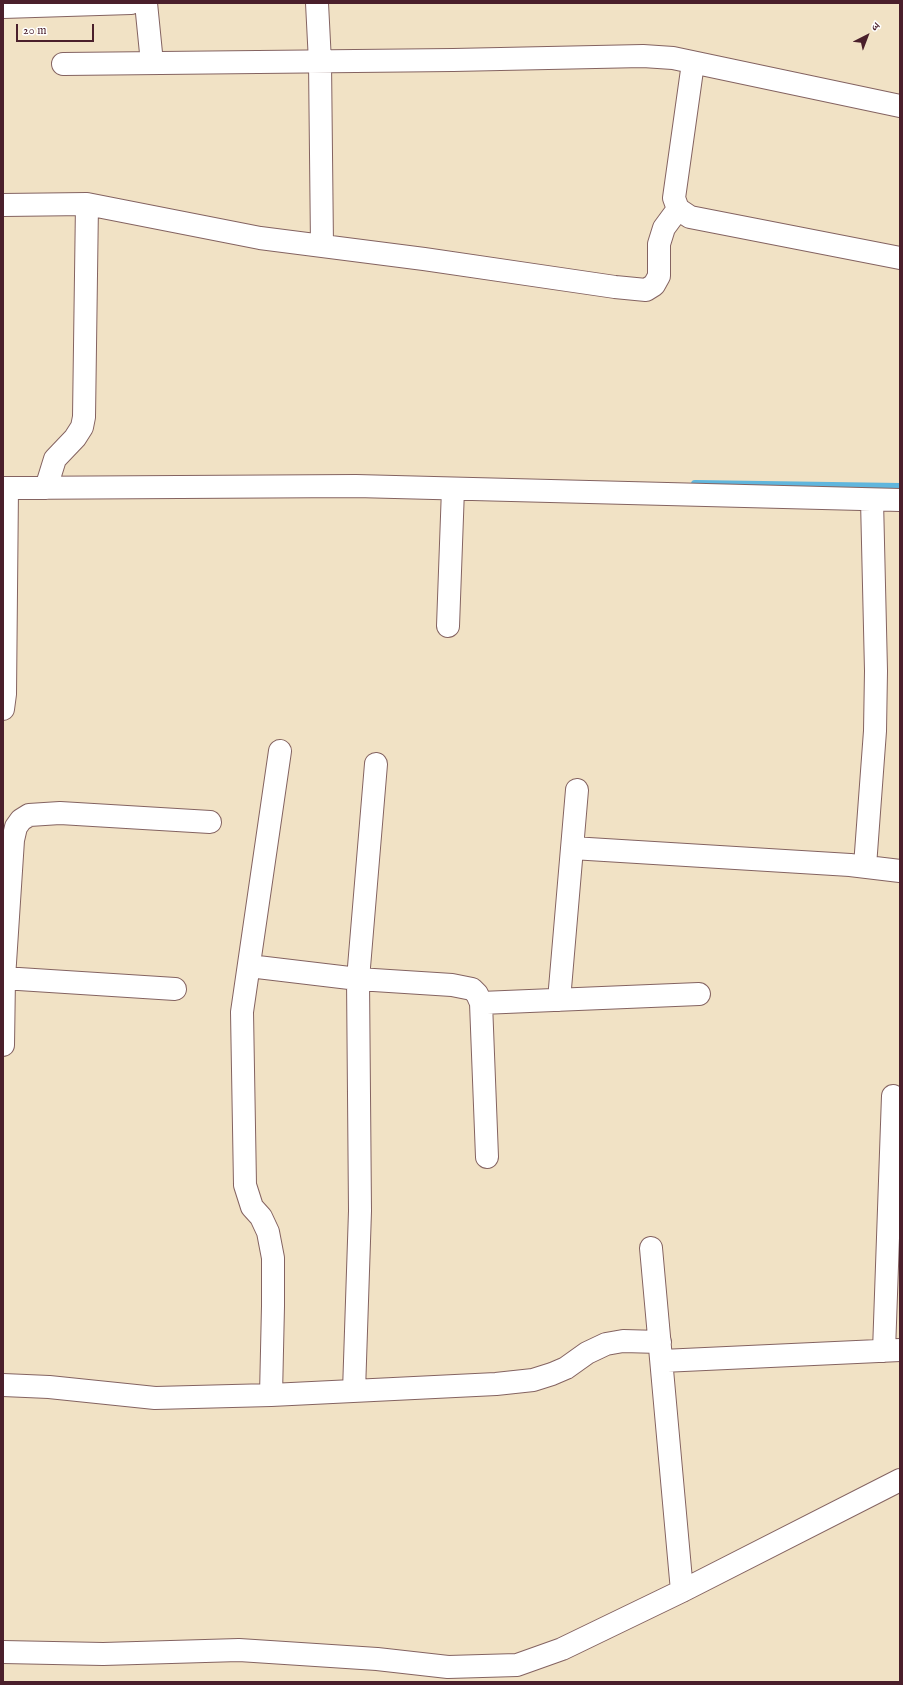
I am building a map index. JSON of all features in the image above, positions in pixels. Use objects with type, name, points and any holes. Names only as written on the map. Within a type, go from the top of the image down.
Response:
[{"type":"street","points":[[3,7],[131,3]]},
{"type":"street","points":[[146,3],[152,64]]},
{"type":"street","points":[[317,3],[320,62],[322,246]]},
{"type":"street","points":[[63,64],[320,62],[642,56],[673,58],[900,106]]},
{"type":"street","points":[[693,63],[674,198],[678,209],[690,217],[900,258]]},
{"type":"street","points":[[3,205],[87,204],[260,238],[646,290],[654,285],[659,276],[659,244],[664,228],[678,209]]},
{"type":"street","points":[[46,488],[55,460],[75,438],[82,427],[84,417],[87,204]]},
{"type":"street","points":[[3,710],[5,694],[5,488],[356,486],[900,500]]},
{"type":"street","points":[[448,626],[453,489]]},
{"type":"street","points":[[865,866],[875,732],[876,671],[872,500]]},
{"type":"street","points":[[271,1396],[273,1258],[268,1232],[261,1217],[252,1207],[244,1186],[242,1012],[280,751]]},
{"type":"street","points":[[354,1391],[360,1211],[358,979],[376,764]]},
{"type":"street","points":[[559,1000],[577,790]]},
{"type":"street","points":[[3,1044],[3,978],[14,840],[16,827],[21,820],[29,815],[60,813],[210,822]]},
{"type":"street","points":[[572,848],[865,866],[900,871]]},
{"type":"street","points":[[249,966],[358,979],[465,987],[472,989],[477,994],[481,1003],[487,1157]]},
{"type":"street","points":[[3,978],[175,989]]},
{"type":"street","points":[[481,1003],[699,994]]},
{"type":"street","points":[[3,1385],[49,1387],[155,1398],[271,1396],[496,1384],[533,1380],[566,1368],[587,1353],[606,1344],[623,1341],[661,1351],[892,1350],[893,1096]]},
{"type":"street","points":[[651,1248],[682,1591]]},
{"type":"street","points":[[3,1652],[103,1654],[239,1650],[362,1658],[448,1667],[517,1665],[562,1649],[682,1591],[900,1480]]},
{"type":"waterway","points":[[695,484],[900,487]]}]
